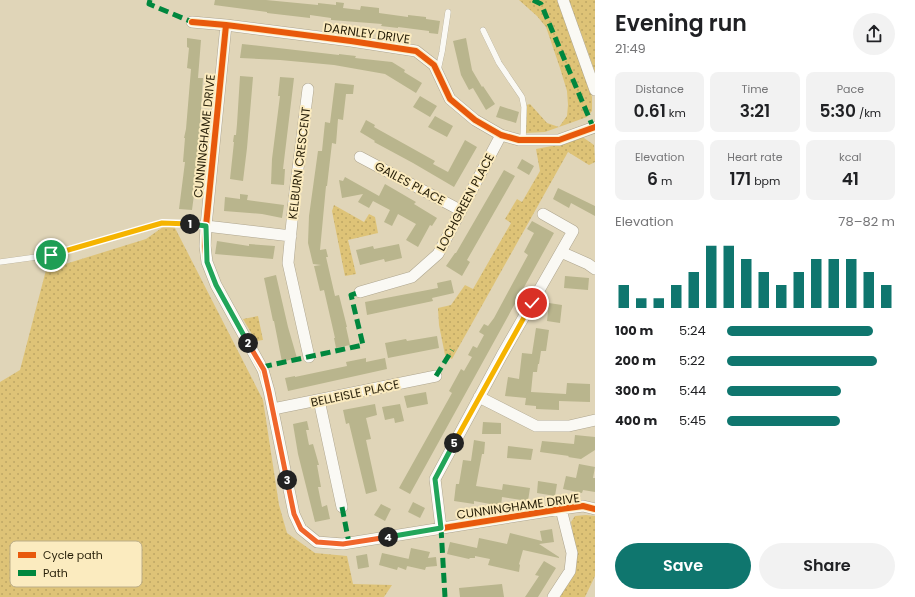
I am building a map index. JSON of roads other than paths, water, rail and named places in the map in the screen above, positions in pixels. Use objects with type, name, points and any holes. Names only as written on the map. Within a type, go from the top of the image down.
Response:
[{"type":"street","points":[[563,0],[595,90]]},
{"type":"street","name":"DARNLEY DRIVE","points":[[192,22],[351,41],[416,51],[434,65],[450,99],[475,120],[501,135],[523,140],[559,140],[595,127]]},
{"type":"street","name":"CUNNINGHAME DRIVE","points":[[226,25],[206,226],[207,262],[216,285],[264,370],[294,514],[301,529],[317,542],[343,544],[561,509],[583,506],[595,509]]},
{"type":"street","name":"KELBURN CRESCENT","points":[[308,89],[288,263],[309,357]]},
{"type":"street","name":"LOCHGREEN PLACE","points":[[360,292],[412,277],[438,254],[501,135]]},
{"type":"street","name":"GAILES PLACE","points":[[360,157],[460,210]]},
{"type":"street","points":[[441,528],[435,479],[479,397],[573,231],[543,214]]},
{"type":"street","name":"KELBURN CRESCENT","points":[[206,226],[291,236]]},
{"type":"street","points":[[561,252],[588,264],[595,269]]},
{"type":"street","name":"BELLEISLE PLACE","points":[[273,409],[436,376]]},
{"type":"street","points":[[479,397],[536,426],[569,426],[595,420]]},
{"type":"street","points":[[319,400],[342,507]]},
{"type":"street","points":[[553,597],[570,571],[572,553],[561,509]]},
{"type":"lane","points":[[438,72],[448,12]]},
{"type":"lane","points":[[484,30],[499,63],[522,97],[524,107],[523,140]]},
{"type":"lane","points":[[0,262],[51,255],[162,223],[206,226]]}]
